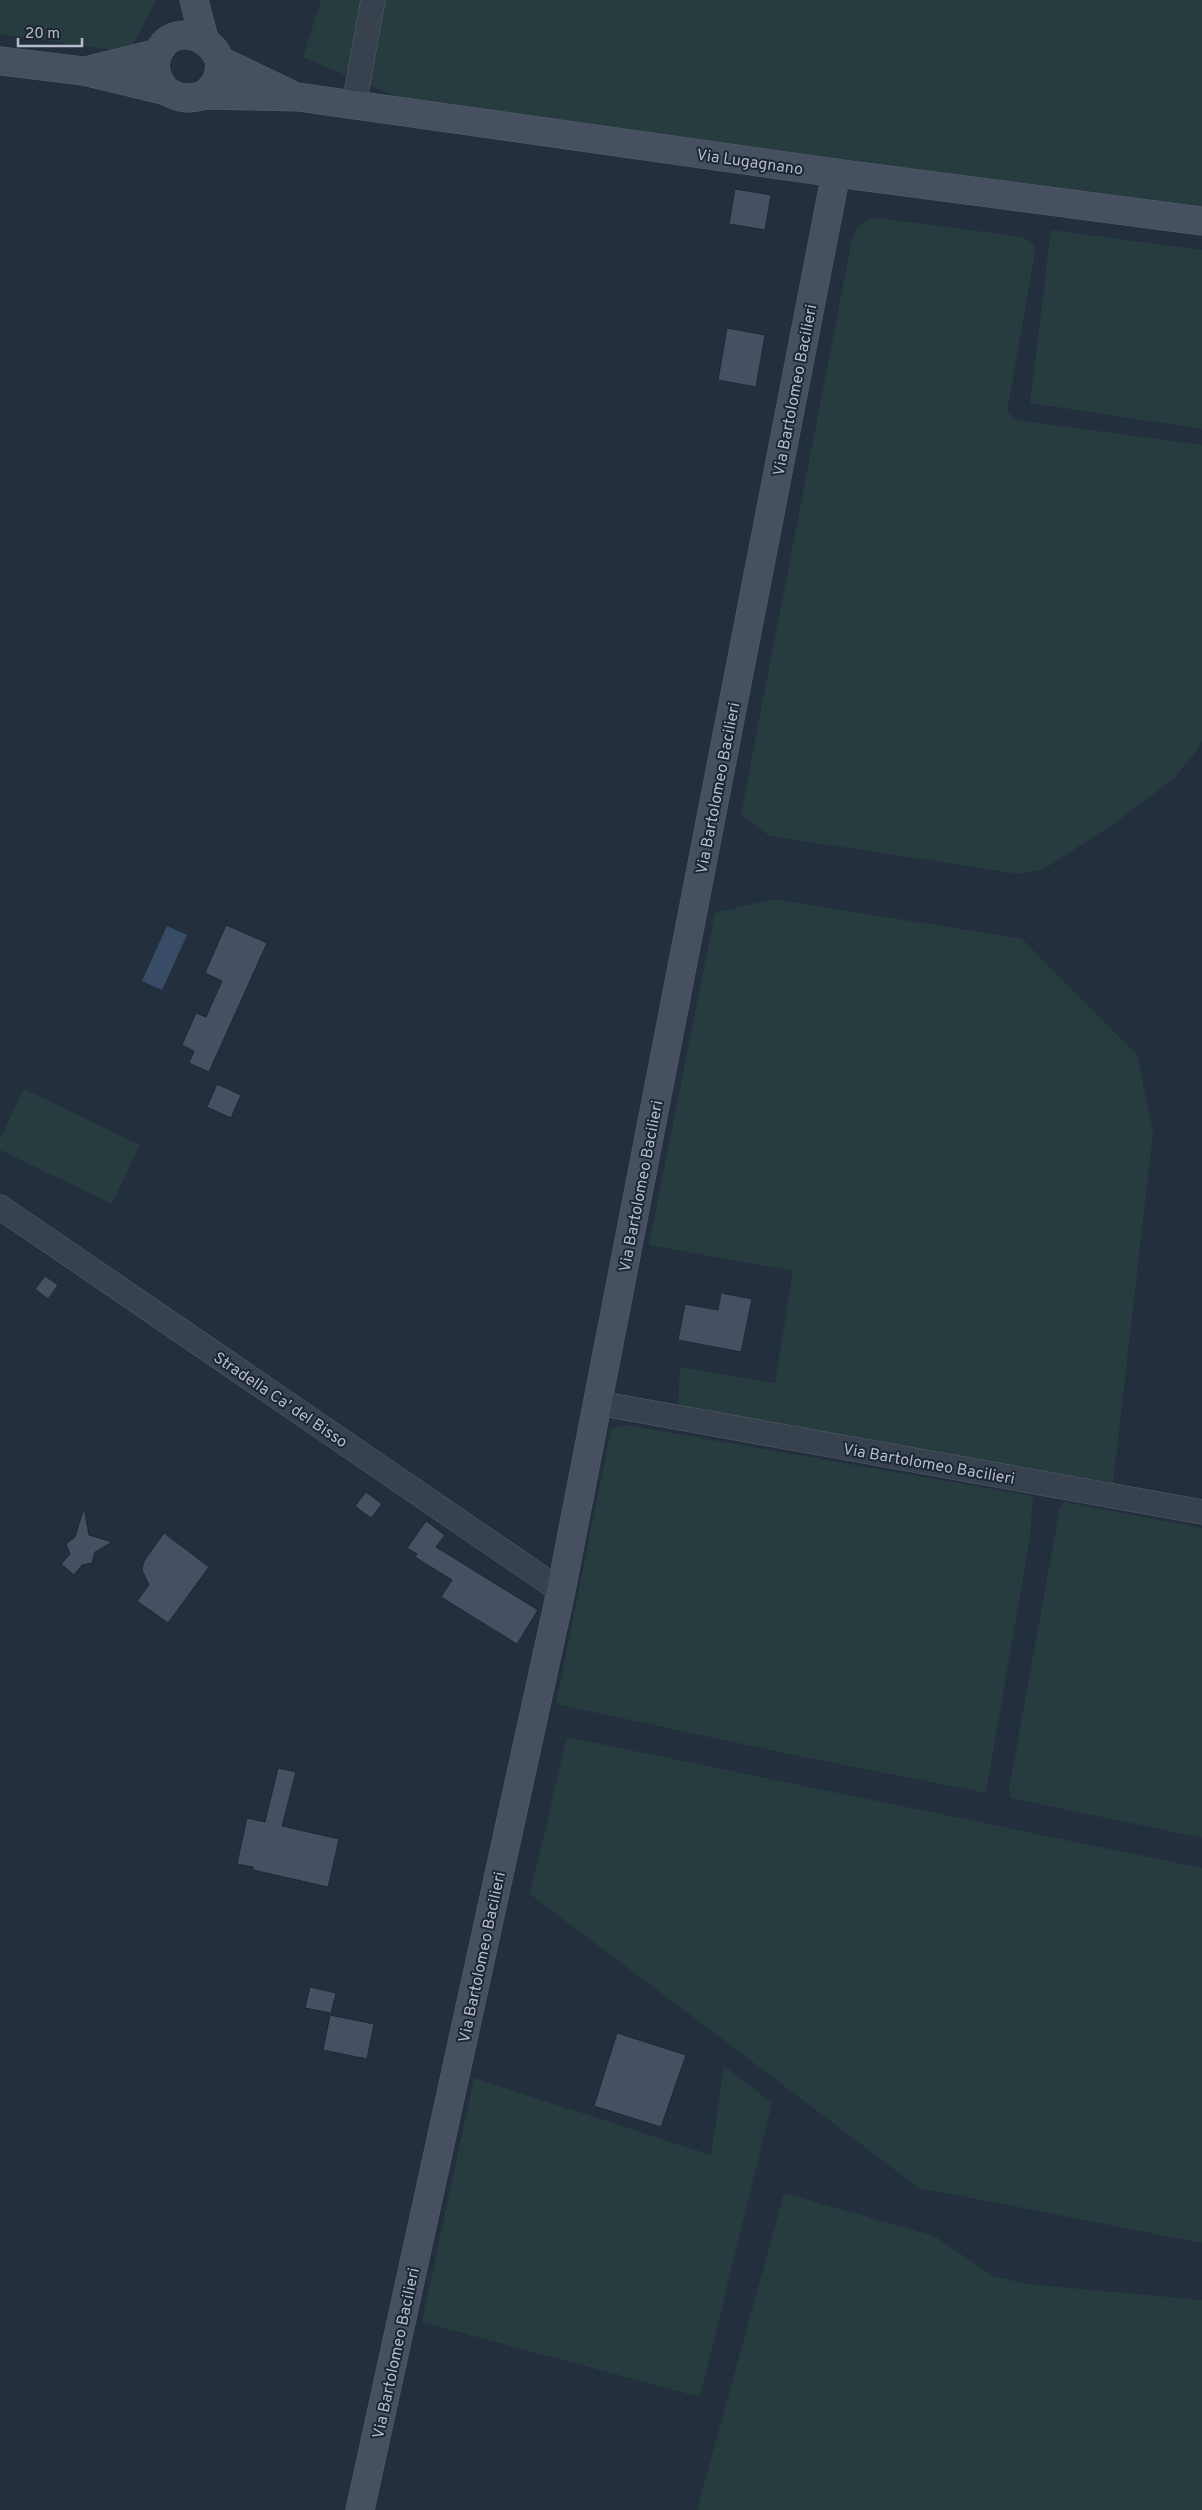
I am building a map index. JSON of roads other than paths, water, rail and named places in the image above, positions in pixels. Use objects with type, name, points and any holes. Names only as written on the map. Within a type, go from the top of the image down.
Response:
[{"type":"street","points":[[182,0],[190,47],[217,80],[204,95]]},
{"type":"street","points":[[166,91],[156,74],[190,47],[194,0]]},
{"type":"street","points":[[354,105],[373,0]]},
{"type":"street","name":"Via Lugagnano","points":[[83,71],[190,47],[298,97]]},
{"type":"street","name":"Via Lugagnano","points":[[0,61],[83,71],[166,91],[178,98],[191,99],[204,95],[298,97],[836,173],[1202,221]]},
{"type":"street","name":"Via Bartolomeo Bacilieri","points":[[360,2510],[561,1591],[836,173]]},
{"type":"street","name":"Stradella Ca' del Bisso","points":[[0,1208],[561,1591]]},
{"type":"street","name":"Via Bartolomeo Bacilieri","points":[[598,1403],[1202,1512]]},
{"type":"water","points":[[167,926],[187,935],[162,990],[142,981]]}]
